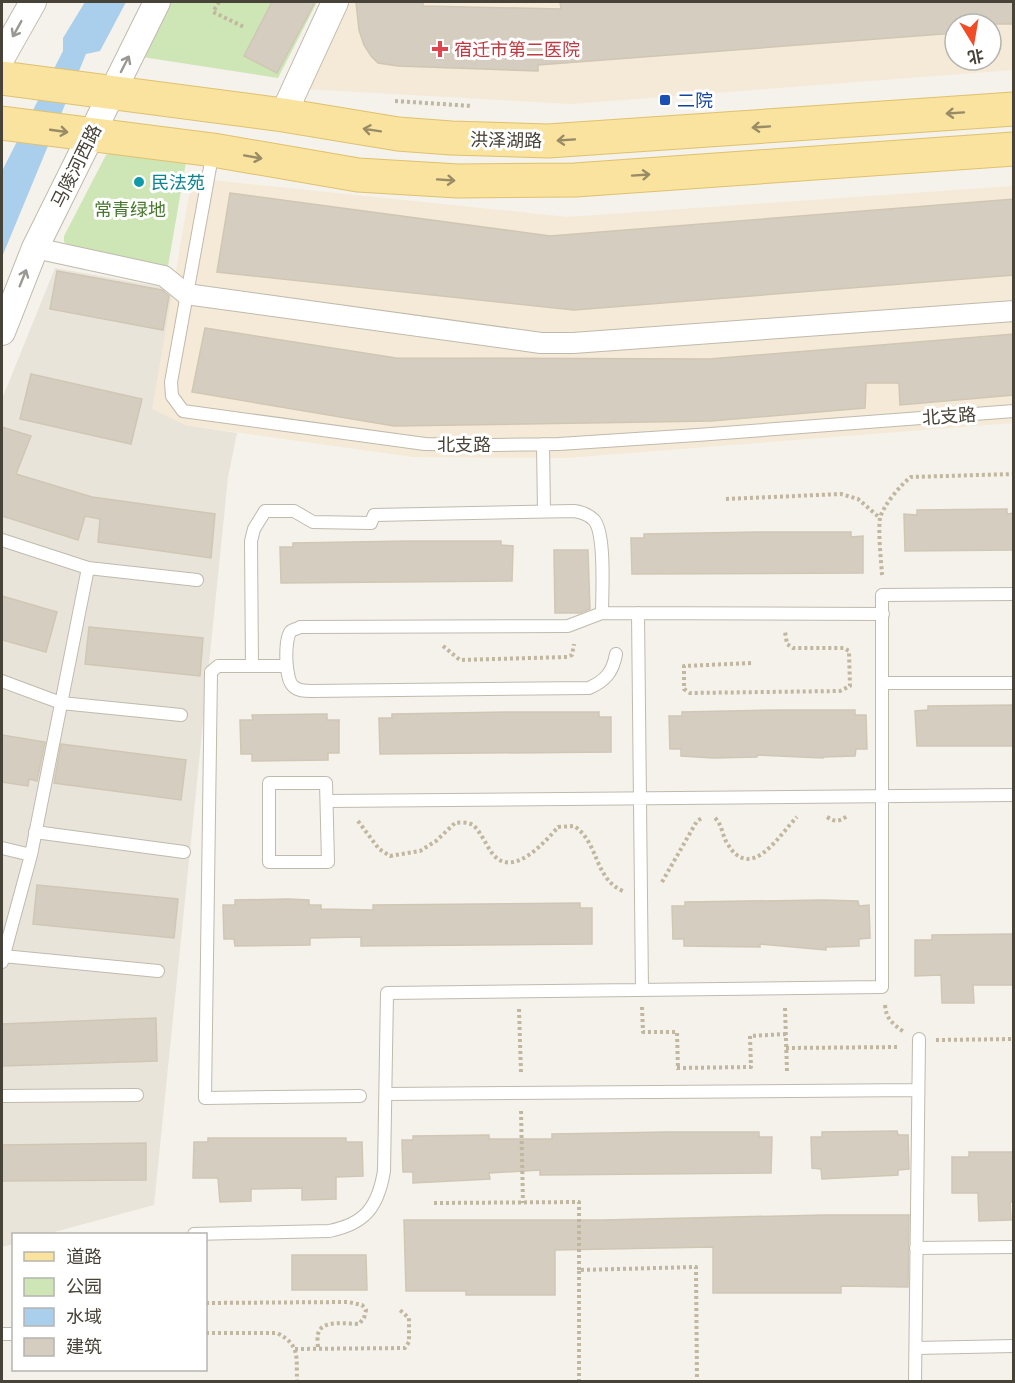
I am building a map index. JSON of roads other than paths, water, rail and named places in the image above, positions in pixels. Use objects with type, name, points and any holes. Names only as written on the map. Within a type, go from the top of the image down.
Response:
[{"type":"main road","name":"洪泽湖路","points":[[10,74],[111,92],[283,115],[398,134],[451,138],[548,141],[1014,109]]},
{"type":"main road","points":[[2,124],[213,150],[358,175],[458,181],[575,180],[1014,149]]},
{"type":"street","points":[[2,57],[33,2]]},
{"type":"street","name":"马陵河西路","points":[[2,332],[35,248],[157,2]]},
{"type":"street","points":[[283,115],[335,2]]},
{"type":"street","points":[[35,248],[164,276],[186,294],[541,343],[585,343],[1014,311]]},
{"type":"lane","name":"北支路","points":[[213,150],[171,382],[172,396],[183,411],[425,444],[543,444],[1014,411]]},
{"type":"lane","points":[[543,444],[544,511]]},
{"type":"lane","points":[[252,666],[251,541],[254,529],[265,511],[294,510],[313,522],[371,524],[374,515],[585,512],[596,521],[601,536],[602,613]]},
{"type":"lane","points":[[2,540],[88,568],[197,580]]},
{"type":"lane","points":[[88,568],[31,855],[2,959],[158,971]]},
{"type":"lane","points":[[207,1234],[329,1231],[357,1222],[372,1205],[382,1185],[384,1171],[387,993],[882,987],[882,595],[1014,594]]},
{"type":"lane","points":[[616,654],[614,667],[609,675],[600,683],[589,688],[301,691],[292,686],[287,677],[288,637],[292,631],[300,627],[568,626],[602,613],[883,614]]},
{"type":"lane","points":[[638,613],[642,990]]},
{"type":"lane","points":[[287,666],[218,666],[211,672],[205,1098],[360,1096]]},
{"type":"lane","points":[[2,681],[61,703],[181,715]]},
{"type":"lane","points":[[882,684],[1014,683]]},
{"type":"lane","points":[[269,783],[326,783],[327,801],[328,862],[269,862],[269,783]]},
{"type":"lane","points":[[327,801],[1014,795]]},
{"type":"lane","points":[[35,832],[184,852]]},
{"type":"lane","points":[[2,848],[31,855]]},
{"type":"lane","points":[[915,1382],[919,1043]]},
{"type":"lane","points":[[386,1094],[918,1090]]},
{"type":"lane","points":[[2,1096],[137,1095]]},
{"type":"lane","points":[[916,1248],[1014,1247]]},
{"type":"lane","points":[[916,1348],[1014,1346]]},
{"type":"water","points":[[85,2],[126,2],[100,51],[86,54],[2,257],[2,171],[63,51],[63,38]]},
{"type":"place","name":"宿迁市第二医院","points":[[440,49]]},
{"type":"place","name":"二院","points":[[665,100]]},
{"type":"place","name":"民法苑","points":[[139,182]]},
{"type":"park label","name":"常青绿地","points":[[130,209]]}]
